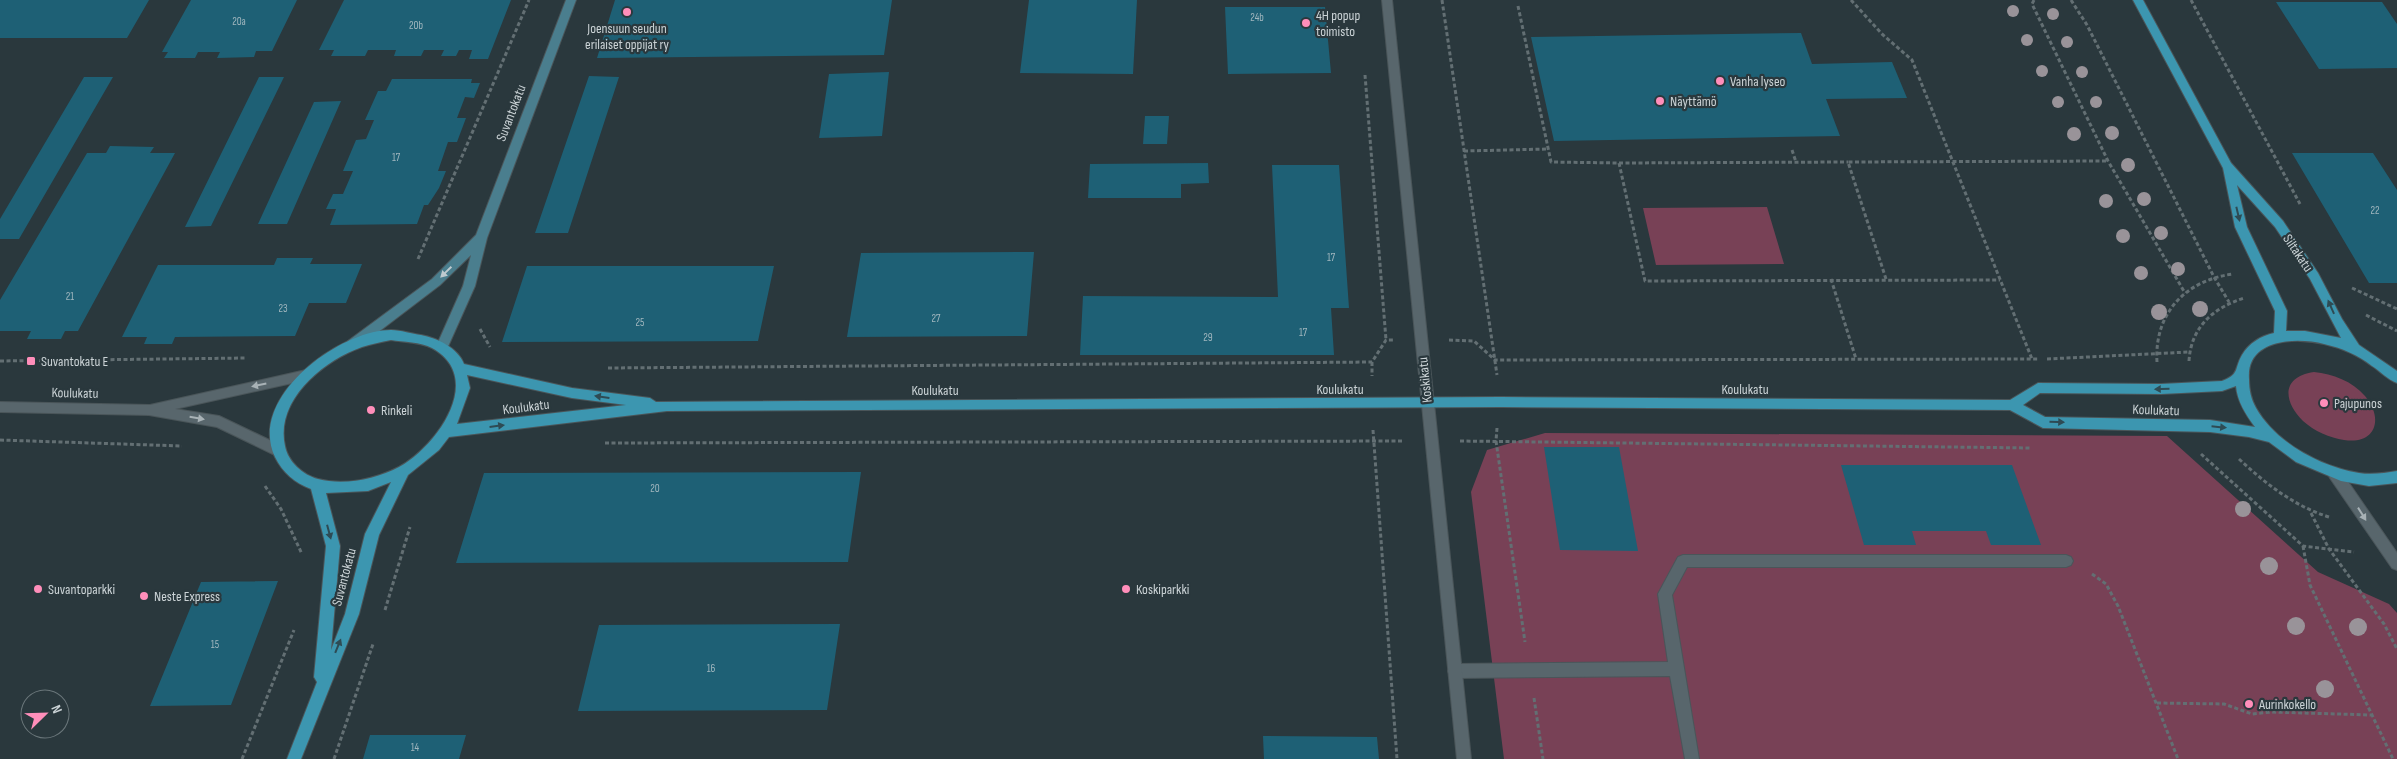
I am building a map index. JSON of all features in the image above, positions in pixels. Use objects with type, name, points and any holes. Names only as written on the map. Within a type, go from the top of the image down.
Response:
[{"type":"main road","name":"Suvantokatu","points":[[442,347],[468,286],[481,238],[571,0]]},
{"type":"main road","name":"Siltakatu","points":[[2138,0],[2227,166],[2279,224],[2314,276],[2338,323],[2355,349]]},
{"type":"main road","name":"Siltakatu","points":[[2227,166],[2241,227],[2281,310],[2280,335]]},
{"type":"main road","name":"Suvantokatu","points":[[351,346],[436,282],[481,238]]},
{"type":"main road","points":[[391,335],[411,336],[428,340],[442,347],[453,356],[460,368],[463,382],[463,398],[458,415],[449,431],[429,453],[403,471],[381,481],[337,488],[317,485],[293,472],[285,463],[277,437],[278,421],[289,397],[306,375],[320,364],[351,346],[391,335]]},
{"type":"main road","points":[[2397,377],[2355,349],[2314,336],[2280,335],[2261,343],[2251,352],[2245,362],[2242,375],[2243,390],[2249,406],[2273,437],[2312,464],[2335,474],[2360,479],[2383,480],[2397,476]]},
{"type":"main road","name":"Koulukatu","points":[[460,368],[572,392],[667,406]]},
{"type":"main road","name":"Koulukatu","points":[[2012,405],[2038,388],[2161,389],[2222,386],[2235,382],[2242,375]]},
{"type":"main road","name":"Koulukatu","points":[[449,431],[667,406],[1428,403],[2012,405],[2043,422],[2210,426],[2249,431],[2273,437]]},
{"type":"main road","name":"Suvantokatu","points":[[294,759],[352,614],[372,534],[403,471]]},
{"type":"main road","name":"Suvantokatu","points":[[317,485],[333,546],[320,692]]},
{"type":"street","name":"Koskikatu","points":[[1387,0],[1464,759]]},
{"type":"street","name":"Koulukatu","points":[[149,410],[306,375]]},
{"type":"street","name":"Koulukatu","points":[[0,407],[149,410],[219,422],[280,451]]},
{"type":"street","points":[[2335,474],[2397,564]]},
{"type":"street","points":[[1692,759],[1665,594],[1683,561],[2066,561]]},
{"type":"street","points":[[1455,671],[1676,669]]},
{"type":"path","points":[[418,260],[529,0]]},
{"type":"path","points":[[1852,0],[1882,34],[1912,60],[2032,359]]},
{"type":"path","points":[[2034,0],[2032,4],[2108,161],[2184,293]]},
{"type":"path","points":[[2071,0],[2087,25],[2214,277],[2229,302]]},
{"type":"path","points":[[2191,0],[2301,206]]},
{"type":"path","points":[[1518,6],[1551,162],[2108,161]]},
{"type":"path","points":[[1364,68],[1386,340],[1372,362],[1372,404],[1397,759]]},
{"type":"path","points":[[1464,151],[1548,149]]},
{"type":"path","points":[[1792,150],[1796,162]]},
{"type":"path","points":[[1619,162],[1645,281],[2000,280]]},
{"type":"path","points":[[1848,162],[1886,279]]},
{"type":"path","points":[[1831,279],[1856,359]]},
{"type":"path","points":[[2351,288],[2397,309]]},
{"type":"path","points":[[1386,340],[1474,341],[1495,360],[2032,359],[2189,352]]},
{"type":"path","points":[[598,368],[1372,362]]},
{"type":"path","points":[[0,440],[191,446]]},
{"type":"path","points":[[596,443],[1432,441],[2040,449]]},
{"type":"path","points":[[2198,451],[2205,451]]},
{"type":"path","points":[[262,481],[281,509],[302,554],[301,564]]},
{"type":"path","points":[[2310,512],[2329,549],[2384,624],[2397,649]]},
{"type":"path","points":[[2303,546],[2310,585],[2393,759]]},
{"type":"path","points":[[2066,561],[2084,568],[2106,584],[2118,606],[2178,759]]},
{"type":"path","points":[[242,759],[296,620]]},
{"type":"path","points":[[2157,703],[2232,705],[2247,714],[2260,715],[2271,712],[2371,715]]},
{"type":"shaded area","points":[[1767,207],[1784,264],[1656,265],[1643,208]]},
{"type":"shaded area","points":[[2314,372],[2342,379],[2354,386],[2365,396],[2371,404],[2374,413],[2374,428],[2370,434],[2355,440],[2344,440],[2317,431],[2303,421],[2292,406],[2289,391],[2291,384],[2296,379]]},
{"type":"shaded area","points":[[1545,433],[2167,436],[2318,572],[2389,604],[2397,613],[2397,759],[1504,759],[1471,492],[1487,450]]},
{"type":"building","points":[[0,0],[149,0],[127,38],[0,38]]},
{"type":"building","points":[[191,0],[297,0],[272,51],[256,51],[254,57],[217,58],[220,52],[198,52],[195,58],[164,58],[168,52],[162,52]]},
{"type":"building","points":[[344,0],[511,0],[488,59],[469,59],[472,50],[459,50],[456,56],[441,56],[444,50],[424,50],[421,56],[394,56],[396,50],[368,50],[365,56],[331,56],[334,50],[319,50]]},
{"type":"building","points":[[615,0],[892,0],[884,55],[597,58]]},
{"type":"building","points":[[1029,0],[1137,0],[1133,74],[1020,73]]},
{"type":"building","points":[[2276,2],[2382,2],[2397,24],[2397,68],[2319,69]]},
{"type":"building","points":[[1225,7],[1325,7],[1331,73],[1228,74]]},
{"type":"building","name":"Vanha lyseo","points":[[1801,33],[1812,64],[1892,62],[1907,98],[1826,99],[1840,136],[1554,141],[1531,37]]},
{"type":"building","points":[[889,72],[882,136],[819,138],[829,74]]},
{"type":"building","points":[[589,76],[619,77],[568,233],[535,233]]},
{"type":"building","points":[[84,77],[113,77],[19,239],[0,239],[0,219]]},
{"type":"building","points":[[259,77],[284,77],[211,226],[185,227]]},
{"type":"building","points":[[392,79],[472,79],[471,83],[480,83],[474,98],[465,97],[457,118],[466,118],[457,142],[448,142],[438,171],[446,171],[439,188],[428,205],[424,205],[417,224],[330,225],[336,209],[326,209],[333,194],[343,194],[353,171],[343,171],[356,140],[366,139],[374,120],[365,120],[378,91],[386,91]]},
{"type":"building","points":[[341,101],[287,224],[258,224],[314,102]]},
{"type":"building","points":[[1145,116],[1169,116],[1167,144],[1143,144]]},
{"type":"building","points":[[110,146],[154,147],[150,153],[175,153],[78,331],[65,331],[61,339],[27,339],[31,331],[0,331],[0,300],[87,153],[106,153]]},
{"type":"building","points":[[2292,153],[2373,153],[2397,190],[2397,283],[2369,283]]},
{"type":"building","points":[[1208,163],[1209,183],[1181,184],[1181,198],[1088,198],[1090,164]]},
{"type":"building","points":[[1272,165],[1339,165],[1349,308],[1331,308],[1334,355],[1080,355],[1083,296],[1278,297]]},
{"type":"building","points":[[1034,252],[1027,336],[847,337],[861,253]]},
{"type":"building","points":[[277,258],[313,258],[310,264],[362,264],[346,303],[309,303],[295,336],[175,337],[172,344],[144,344],[147,337],[122,337],[158,265],[274,265]]},
{"type":"building","points":[[527,266],[774,266],[758,341],[502,342]]},
{"type":"building","points":[[1544,447],[1619,447],[1638,551],[1560,550]]},
{"type":"building","points":[[1841,465],[2012,465],[2041,545],[1991,545],[1986,531],[1912,531],[1916,545],[1864,545]]},
{"type":"building","points":[[861,472],[848,562],[456,563],[484,473]]},
{"type":"building","points":[[278,581],[231,705],[150,706],[201,582]]},
{"type":"building","points":[[840,624],[827,710],[578,711],[599,625]]},
{"type":"building","points":[[370,735],[466,735],[459,759],[363,759]]},
{"type":"building","points":[[1263,736],[1377,737],[1379,759],[1264,759]]},
{"type":"place","name":"Joensuun seudun erilaiset oppijat ry","points":[[627,12]]},
{"type":"place","name":"4H popup toimisto","points":[[1306,23]]},
{"type":"place","name":"Vanha lyseo","points":[[1720,81]]},
{"type":"place","name":"Näyttämö","points":[[1660,101]]},
{"type":"place","name":"Suvantokatu E","points":[[31,361]]},
{"type":"place","name":"Pajupunos","points":[[2324,403]]},
{"type":"place","name":"Rinkeli","points":[[371,410]]},
{"type":"place","name":"Suvantoparkki","points":[[38,589]]},
{"type":"place","name":"Koskiparkki","points":[[1126,589]]},
{"type":"place","name":"Neste Express","points":[[144,596]]},
{"type":"place","name":"Aurinkokello","points":[[2249,704]]}]
